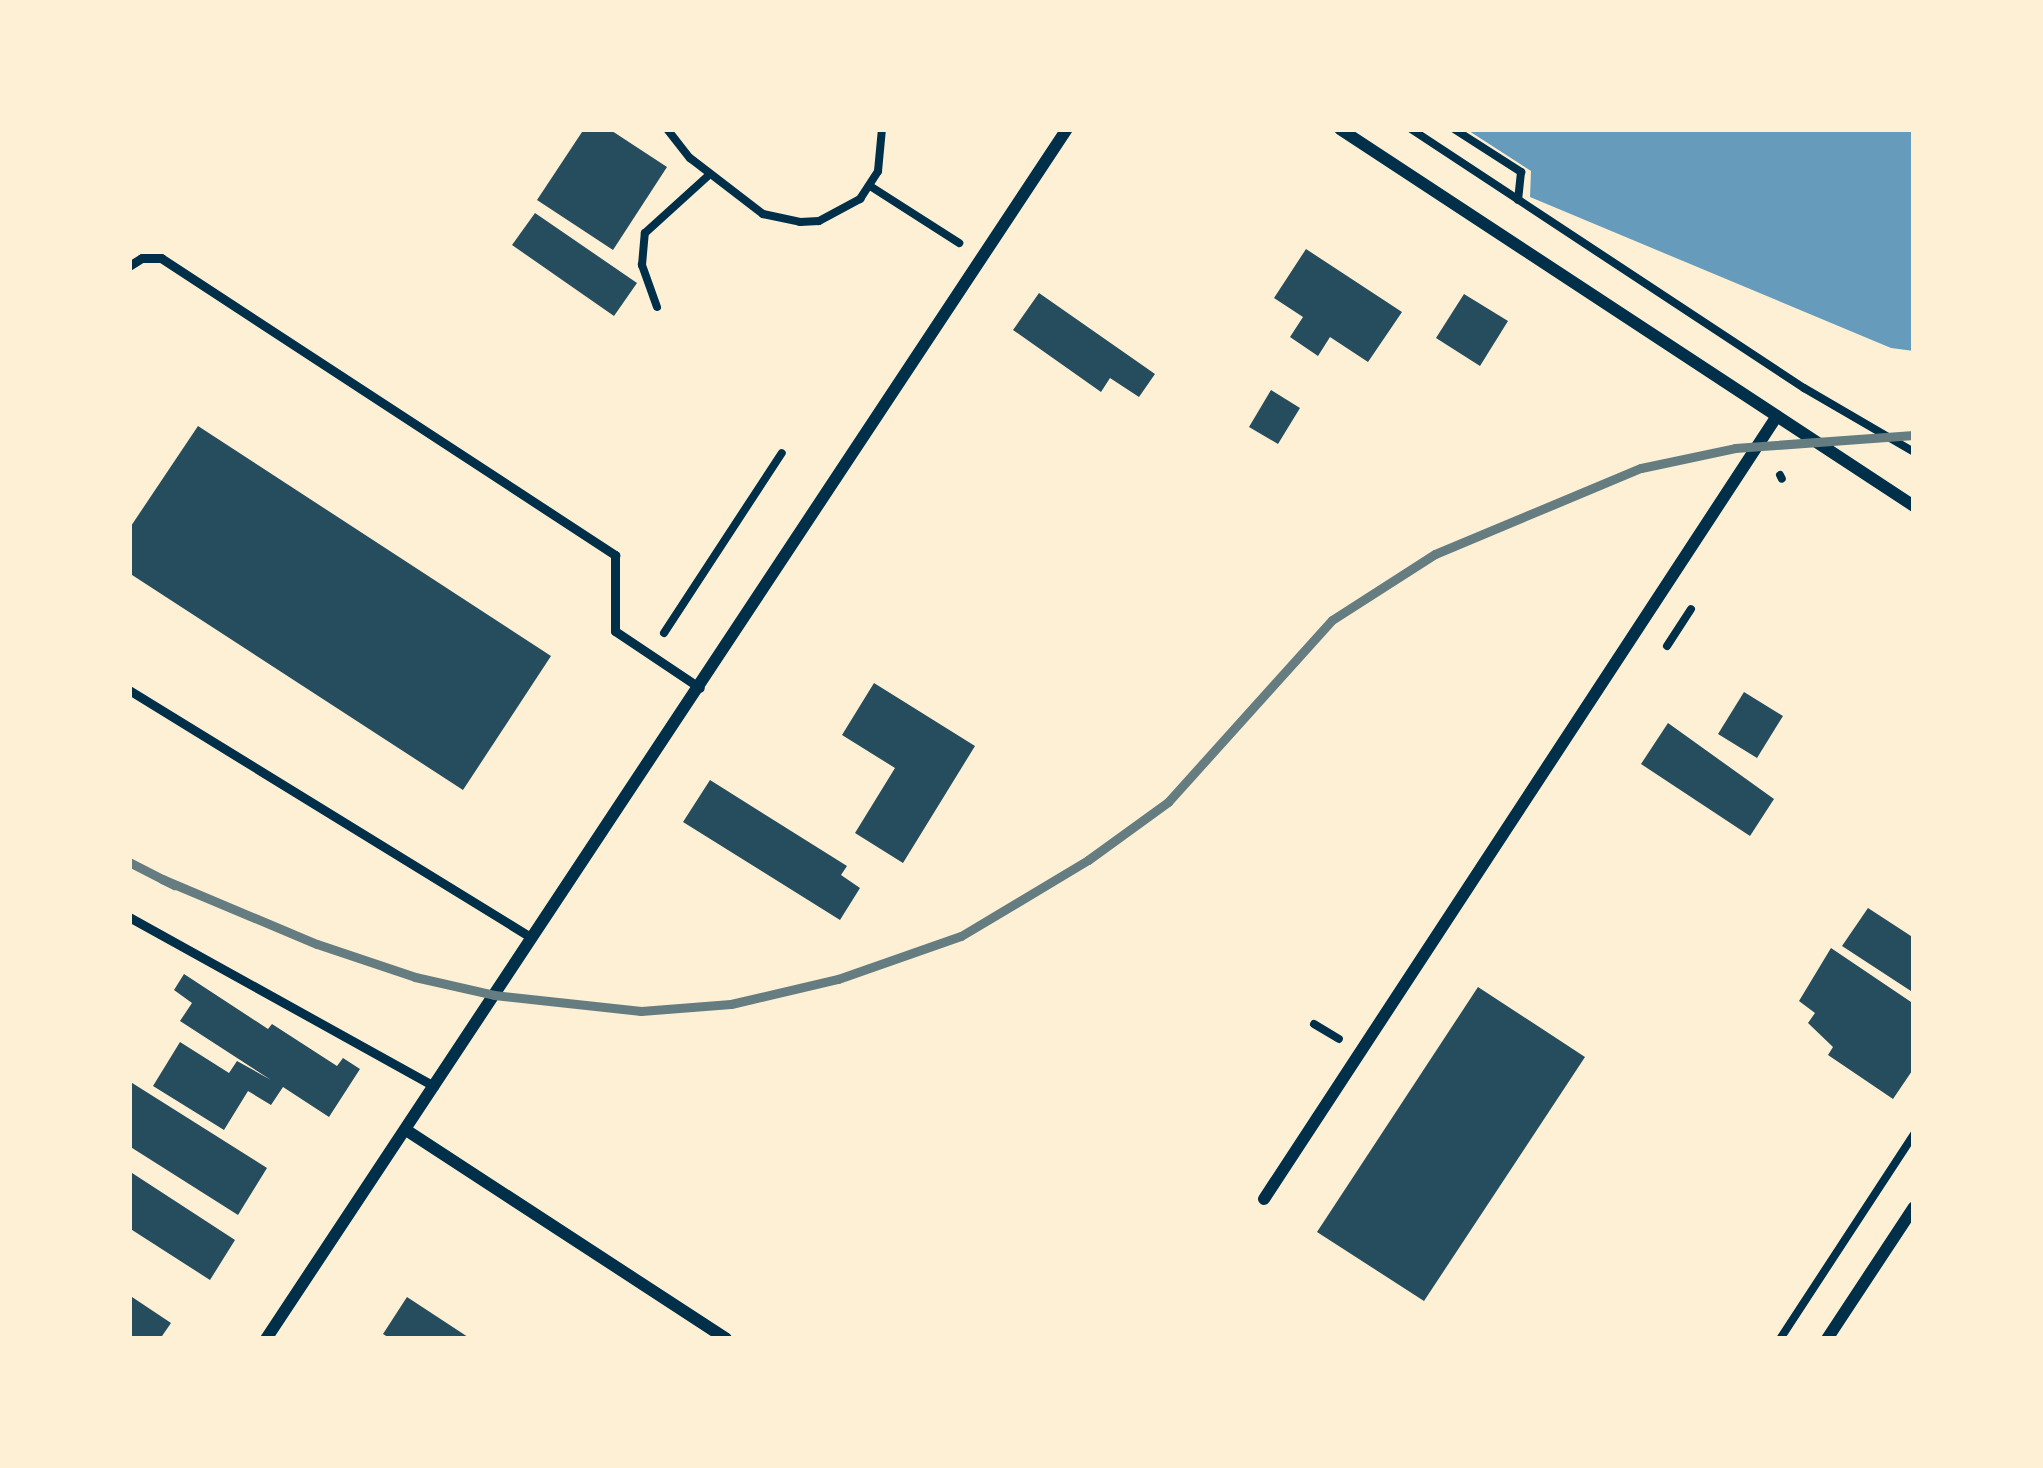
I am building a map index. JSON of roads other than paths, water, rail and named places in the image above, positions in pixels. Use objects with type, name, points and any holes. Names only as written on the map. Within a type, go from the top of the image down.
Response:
[{"type":"street","points":[[266,1339],[1067,129]]},
{"type":"street","points":[[1340,129],[1914,506]]},
{"type":"street","points":[[1264,1199],[1778,416]]},
{"type":"street","points":[[406,1130],[726,1339]]},
{"type":"street","points":[[1827,1339],[1914,1207]]},
{"type":"lane","points":[[129,266],[142,258],[161,259],[615,556],[615,631],[700,688]]},
{"type":"lane","points":[[129,690],[532,938]]},
{"type":"lane","points":[[129,917],[434,1086]]},
{"type":"water","points":[[1466,129],[1914,129],[1914,351],[1891,348],[1530,197],[1531,171]]},
{"type":"railway","points":[[162,879],[317,944],[415,977],[494,995],[641,1011],[731,1004],[838,979],[961,936],[1088,860],[1168,802],[1332,620],[1435,554],[1641,468],[1735,448],[1914,435]]},
{"type":"railway","points":[[129,862],[174,885]]}]
